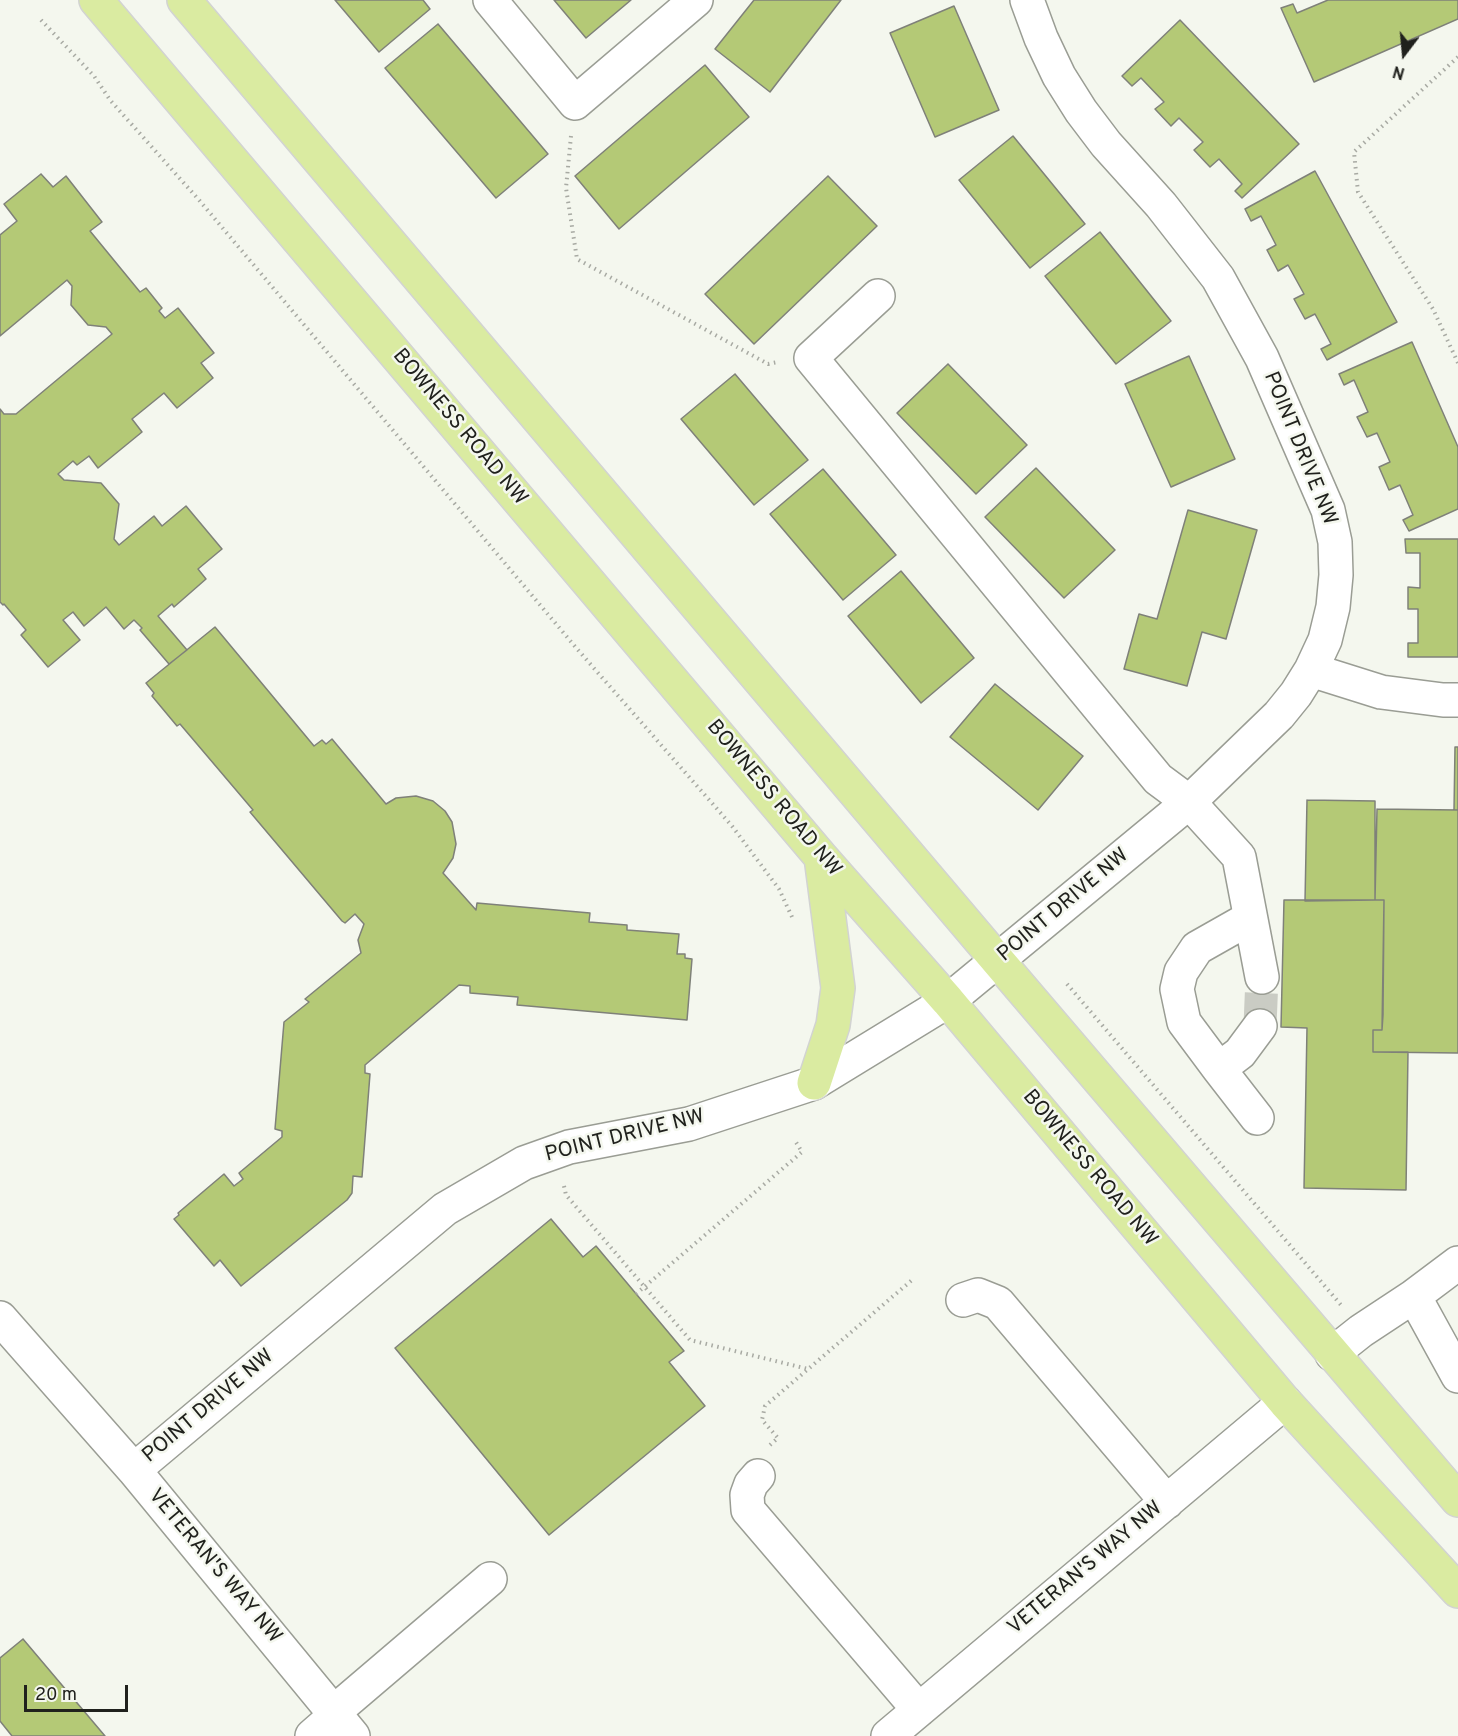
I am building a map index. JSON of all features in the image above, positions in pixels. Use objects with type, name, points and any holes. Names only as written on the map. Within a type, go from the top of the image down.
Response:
[{"type":"main road","name":"BOWNESS ROAD NW","points":[[96,0],[821,857],[948,1001],[1285,1402],[1458,1591]]},
{"type":"main road","points":[[184,0],[1458,1500]]},
{"type":"main road","points":[[814,1083],[833,1025],[838,988],[821,857]]},
{"type":"street","points":[[490,0],[575,103],[696,0]]},
{"type":"street","name":"POINT DRIVE NW","points":[[134,1470],[445,1209],[524,1163],[569,1148],[689,1124],[814,1083],[948,1001],[1189,802],[1279,715],[1311,670],[1325,640],[1333,608],[1336,575],[1335,542],[1328,510],[1262,358],[1218,278],[1161,205],[1106,144],[1081,111],[1050,57],[1027,0]]},
{"type":"street","points":[[878,296],[811,358],[1158,778],[1189,802],[1239,856],[1262,977]]},
{"type":"street","points":[[1311,670],[1381,692],[1458,700]]},
{"type":"street","points":[[1250,918],[1197,948],[1181,972],[1177,989],[1184,1022],[1257,1118]]},
{"type":"street","points":[[1219,1069],[1240,1053],[1260,1026]]},
{"type":"street","points":[[1332,1354],[1458,1263]]},
{"type":"street","points":[[963,1300],[978,1295],[998,1303],[1167,1502]]},
{"type":"street","points":[[1414,1296],[1458,1376]]},
{"type":"street","name":"VETERAN'S WAY NW","points":[[0,1318],[134,1470],[334,1725]]},
{"type":"street","name":"VETERAN'S WAY NW","points":[[888,1736],[1285,1402]]},
{"type":"street","points":[[761,1463],[747,1495],[748,1510],[919,1710]]},
{"type":"street","points":[[334,1725],[490,1579]]},
{"type":"path","points":[[41,20],[93,76],[110,100],[199,200],[563,632],[732,826],[779,889],[797,927]]},
{"type":"path","points":[[1458,57],[1354,152],[1358,192],[1433,309],[1458,363]]},
{"type":"path","points":[[575,103],[566,188],[577,259],[768,364],[811,358]]},
{"type":"path","points":[[1067,984],[1361,1331]]},
{"type":"path","points":[[636,1294],[802,1152],[794,1139]]},
{"type":"path","points":[[564,1186],[566,1195],[690,1340],[808,1369]]},
{"type":"path","points":[[761,1463],[778,1438],[762,1420],[765,1406],[912,1280]]},
{"type":"building","points":[[335,0],[423,0],[430,9],[379,52]]},
{"type":"building","points":[[554,0],[631,0],[586,38]]},
{"type":"building","points":[[754,0],[841,0],[770,92],[715,49]]},
{"type":"building","points":[[1328,0],[1458,0],[1458,19],[1314,82],[1281,8],[1293,4],[1297,13]]},
{"type":"building","points":[[954,6],[999,110],[935,137],[890,33]]},
{"type":"building","points":[[1180,20],[1299,144],[1242,198],[1235,191],[1242,184],[1219,159],[1210,167],[1194,150],[1203,142],[1179,118],[1171,126],[1155,109],[1164,102],[1141,78],[1132,86],[1122,76]]},
{"type":"building","points":[[438,24],[548,154],[496,198],[385,68]]},
{"type":"building","points":[[705,65],[749,117],[619,229],[575,176]]},
{"type":"building","points":[[1013,136],[1085,224],[1030,268],[959,180]]},
{"type":"building","points":[[1315,171],[1397,322],[1327,360],[1321,349],[1331,344],[1315,314],[1305,319],[1294,299],[1304,294],[1288,265],[1278,271],[1267,250],[1276,245],[1261,216],[1251,221],[1245,209]]},
{"type":"building","points":[[41,174],[53,187],[66,176],[102,222],[90,231],[140,292],[146,288],[162,308],[159,311],[165,318],[178,308],[214,353],[201,363],[213,378],[177,408],[164,393],[132,419],[142,432],[98,468],[89,456],[77,465],[73,461],[58,474],[64,480],[101,483],[119,504],[114,539],[119,545],[154,516],[162,526],[186,506],[222,549],[198,569],[206,579],[174,607],[172,604],[158,616],[187,650],[169,664],[134,620],[124,629],[106,607],[84,626],[73,612],[63,620],[80,640],[48,667],[21,635],[26,630],[0,602],[0,409],[4,414],[16,414],[112,334],[106,327],[88,325],[71,305],[72,286],[67,280],[0,336],[0,235],[17,221],[4,204]]},
{"type":"building","points":[[828,176],[877,226],[754,344],[705,294]]},
{"type":"building","points":[[1100,232],[1171,321],[1116,364],[1045,276]]},
{"type":"building","points":[[1412,342],[1458,447],[1458,509],[1409,531],[1403,520],[1413,515],[1400,485],[1389,490],[1379,467],[1390,462],[1377,433],[1367,437],[1357,417],[1368,412],[1354,380],[1344,385],[1339,374]]},
{"type":"building","points":[[1189,356],[1235,459],[1171,487],[1125,384]]},
{"type":"building","points":[[948,364],[1027,445],[976,494],[897,413]]},
{"type":"building","points":[[735,374],[808,460],[754,505],[681,419]]},
{"type":"building","points":[[1036,468],[1115,550],[1064,598],[985,517]]},
{"type":"building","points":[[823,469],[896,555],[843,600],[770,514]]},
{"type":"building","points":[[1188,510],[1257,530],[1226,639],[1202,632],[1187,686],[1124,669],[1139,614],[1157,619]]},
{"type":"building","points":[[1405,539],[1458,539],[1458,657],[1408,657],[1408,643],[1418,643],[1418,609],[1408,609],[1408,587],[1420,588],[1420,553],[1406,553]]},
{"type":"building","points":[[901,571],[974,658],[921,703],[848,616]]},
{"type":"building","points":[[215,627],[314,746],[322,740],[326,744],[332,739],[386,804],[396,798],[416,796],[433,801],[445,811],[452,822],[456,844],[453,858],[443,873],[476,910],[477,903],[590,913],[589,922],[627,925],[627,930],[679,934],[677,954],[685,954],[685,958],[692,959],[687,1020],[517,1005],[518,997],[470,993],[470,986],[459,985],[365,1065],[365,1073],[370,1074],[362,1177],[353,1176],[352,1193],[347,1200],[241,1286],[220,1260],[214,1266],[174,1219],[224,1174],[234,1186],[243,1179],[239,1173],[282,1137],[282,1131],[275,1129],[284,1022],[309,1002],[305,999],[361,953],[358,940],[364,924],[355,914],[345,923],[342,921],[250,812],[253,810],[180,724],[177,726],[152,696],[154,693],[146,683]]},
{"type":"building","points":[[995,684],[1083,756],[1038,810],[950,737]]},
{"type":"building","points":[[1455,747],[1458,747],[1458,810],[1454,810]]},
{"type":"building","points":[[1307,800],[1375,801],[1375,900],[1305,901]]},
{"type":"building","points":[[1377,809],[1458,810],[1458,1053],[1373,1052],[1373,1030],[1382,1030],[1383,1015],[1384,900],[1375,900]]},
{"type":"building","points":[[1284,900],[1384,900],[1382,1030],[1373,1030],[1373,1052],[1408,1052],[1406,1190],[1304,1188],[1307,1028],[1281,1027]]},
{"type":"building","points":[[551,1219],[583,1257],[596,1246],[684,1351],[669,1362],[705,1406],[549,1535],[395,1348]]},
{"type":"building","points":[[23,1639],[105,1736],[12,1736],[0,1721],[0,1658]]},
{"type":"tunnel","points":[[1260,1026],[1262,977]]}]
